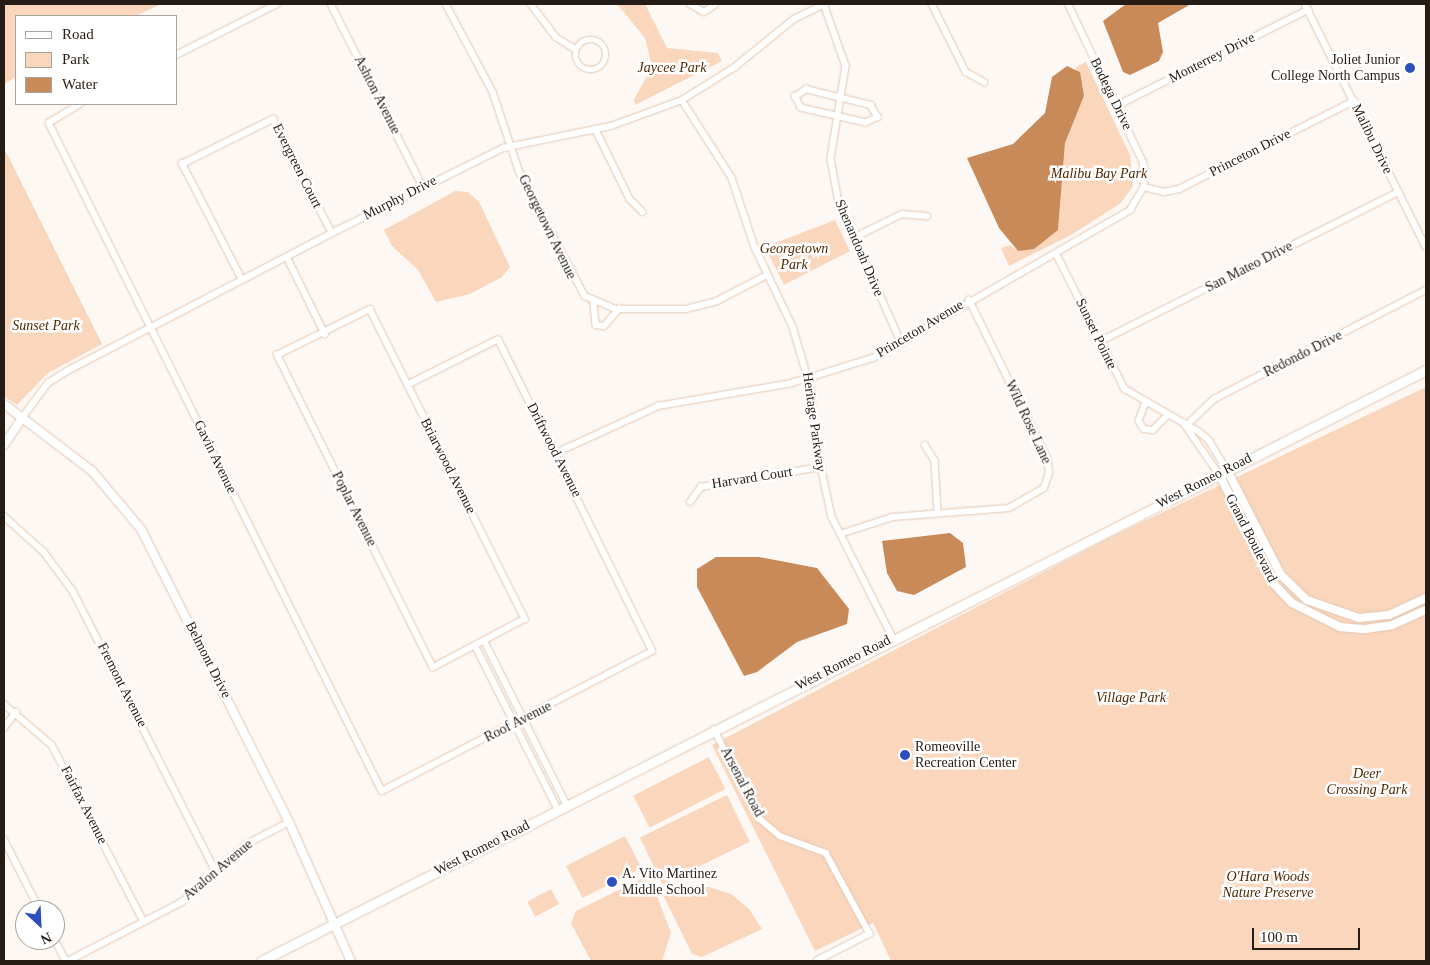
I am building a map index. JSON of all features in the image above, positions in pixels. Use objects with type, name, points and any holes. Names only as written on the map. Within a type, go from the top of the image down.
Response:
[{"type":"main road","name":"West Romeo Road","points":[[261,961],[893,638],[1426,370]]},
{"type":"street","points":[[178,54],[277,4]]},
{"type":"street","name":"Ashton Avenue","points":[[331,4],[422,187]]},
{"type":"street","name":"Georgetown Avenue","points":[[446,4],[493,92],[520,173],[572,278],[594,303],[596,324],[609,323],[619,309]]},
{"type":"street","points":[[531,4],[556,37],[575,49],[580,63],[599,68],[608,61],[604,47],[582,43],[575,49]]},
{"type":"street","points":[[690,4],[704,12],[716,4]]},
{"type":"street","name":"Murphy Drive","points":[[4,445],[48,383],[151,327],[422,187],[512,145],[596,130],[682,100],[735,67],[794,19],[824,4]]},
{"type":"street","name":"Shenandoah Drive","points":[[824,4],[844,53],[844,98],[832,138],[833,178],[855,237],[902,344]]},
{"type":"street","points":[[932,4],[966,72],[984,82]]},
{"type":"street","name":"Bodega Drive","points":[[1068,4],[1142,163],[1144,187]]},
{"type":"street","name":"Monterrey Drive","points":[[1116,106],[1307,7]]},
{"type":"street","name":"Malibu Drive","points":[[1307,7],[1426,247]]},
{"type":"street","points":[[806,89],[844,98],[872,105],[878,117],[866,123],[838,117],[801,108],[795,97],[806,89]]},
{"type":"street","name":"Heritage Parkway","points":[[682,100],[732,178],[767,275],[794,327],[809,379],[820,467],[840,534],[893,638]]},
{"type":"street","name":"Princeton Drive","points":[[1144,187],[1164,192],[1179,188],[1354,101]]},
{"type":"street","name":"Gavin Avenue","points":[[79,105],[48,123],[382,791]]},
{"type":"street","name":"Evergreen Court","points":[[242,280],[182,164],[273,118],[332,233]]},
{"type":"street","points":[[596,130],[630,199],[643,212]]},
{"type":"street","name":"Princeton Avenue","points":[[556,453],[658,406],[809,379],[858,364],[902,344],[969,300],[1057,255],[1125,214],[1144,187]]},
{"type":"street","name":"San Mateo Drive","points":[[1099,342],[1399,192]]},
{"type":"street","points":[[855,237],[902,214],[927,216]]},
{"type":"street","name":"Sunset Pointe","points":[[1057,255],[1099,342],[1125,389],[1209,440],[1223,472]]},
{"type":"street","points":[[287,257],[325,334]]},
{"type":"street","points":[[594,303],[619,309],[697,307],[767,275]]},
{"type":"street","name":"Redondo Drive","points":[[1186,426],[1214,399],[1426,290]]},
{"type":"street","name":"Wild Rose Lane","points":[[840,534],[876,520],[938,513],[982,512],[1022,504],[1044,488],[1049,474],[1047,458],[969,300]]},
{"type":"street","name":"Briarwood Avenue","points":[[325,334],[370,308],[525,619],[476,647]]},
{"type":"street","name":"Poplar Avenue","points":[[325,334],[277,355],[433,668],[476,647]]},
{"type":"street","name":"Driftwood Avenue","points":[[408,386],[498,340],[556,453],[652,651]]},
{"type":"street","points":[[1146,402],[1139,421],[1144,429],[1153,430],[1168,415]]},
{"type":"street","name":"Belmont Drive","points":[[4,404],[92,471],[141,529],[289,822],[352,961]]},
{"type":"street","points":[[925,445],[935,461],[938,513]]},
{"type":"street","name":"Harvard Court","points":[[690,502],[700,487],[820,467]]},
{"type":"street","name":"Grand Boulevard","points":[[1223,472],[1281,575],[1307,600],[1340,615],[1367,618],[1389,615],[1426,598]]},
{"type":"street","name":"Grand Boulevard","points":[[1223,472],[1274,584],[1292,603],[1340,627],[1366,629],[1392,625],[1426,610]]},
{"type":"street","name":"Fremont Avenue","points":[[4,516],[44,552],[73,591],[216,872]]},
{"type":"street","points":[[485,642],[567,805]]},
{"type":"street","points":[[476,647],[558,809]]},
{"type":"street","name":"Roof Avenue","points":[[382,791],[515,724],[652,651]]},
{"type":"street","name":"Fairfax Avenue","points":[[4,704],[39,731],[59,756],[144,922]]},
{"type":"street","points":[[4,728],[16,712]]},
{"type":"street","name":"Arsenal Road","points":[[714,729],[760,819],[780,836],[826,853],[870,934],[830,959]]},
{"type":"street","name":"Avalon Avenue","points":[[67,961],[182,902],[244,845],[289,822]]},
{"type":"street","points":[[4,839],[35,900]]},
{"type":"street","points":[[61,950],[67,961]]},
{"type":"street","points":[[817,961],[830,959]]},
{"type":"green space","points":[[4,4],[161,4],[138,15],[15,15],[15,78],[4,84]]},
{"type":"green space","name":"Jaycee Park","points":[[576,4],[645,4],[667,48],[718,53],[722,61],[635,105],[634,100],[652,66],[645,38],[618,5]]},
{"type":"green space","name":"Malibu Bay Park","points":[[1086,62],[1130,155],[1133,186],[1121,203],[1071,235],[1009,266],[1001,248],[1010,245],[1018,251],[1058,230],[1065,143],[1084,96],[1076,67]]},
{"type":"green space","name":"Sunset Park","points":[[4,148],[102,344],[48,373],[17,405],[4,396]]},
{"type":"green space","points":[[455,191],[468,192],[479,202],[510,267],[502,277],[470,294],[436,302],[418,270],[392,246],[384,230]]},
{"type":"green space","name":"Georgetown Park","points":[[835,220],[850,251],[784,285],[765,247]]},
{"type":"green space","points":[[1426,387],[1426,961],[891,961],[873,923],[815,951],[712,745],[1115,535]]},
{"type":"green space","points":[[709,757],[725,789],[650,828],[633,796]]},
{"type":"green space","points":[[727,795],[750,842],[663,884],[640,838]]},
{"type":"green space","points":[[625,836],[641,868],[583,898],[566,866]]},
{"type":"green space","points":[[649,875],[671,933],[662,961],[591,961],[571,923],[576,911]]},
{"type":"green space","points":[[685,887],[709,887],[731,894],[749,909],[762,929],[702,957],[692,954],[663,895]]},
{"type":"green space","points":[[551,889],[559,904],[535,917],[527,902]]},
{"type":"water","points":[[1126,4],[1191,4],[1158,23],[1163,52],[1159,61],[1130,75],[1123,72],[1103,21]]},
{"type":"water","points":[[1067,66],[1080,72],[1084,96],[1065,143],[1058,230],[1034,249],[1018,251],[999,228],[967,158],[1013,144],[1045,113],[1052,77]]},
{"type":"water","points":[[950,533],[963,543],[966,567],[914,595],[897,591],[887,573],[882,541]]},
{"type":"water","points":[[716,557],[759,557],[817,568],[849,609],[847,624],[797,642],[757,672],[744,676],[697,587],[697,569]]},
{"type":"place","name":"Joliet Junior College North Campus","points":[[1410,68]]},
{"type":"place","name":"Romeoville Recreation Center","points":[[905,755]]},
{"type":"place","name":"A. Vito Martinez Middle School","points":[[612,882]]},
{"type":"park label","name":"Village Park","points":[[1131,698]]},
{"type":"park label","name":"Deer Crossing Park","points":[[1367,782]]},
{"type":"park label","name":"O'Hara Woods Nature Preserve","points":[[1268,886]]}]
